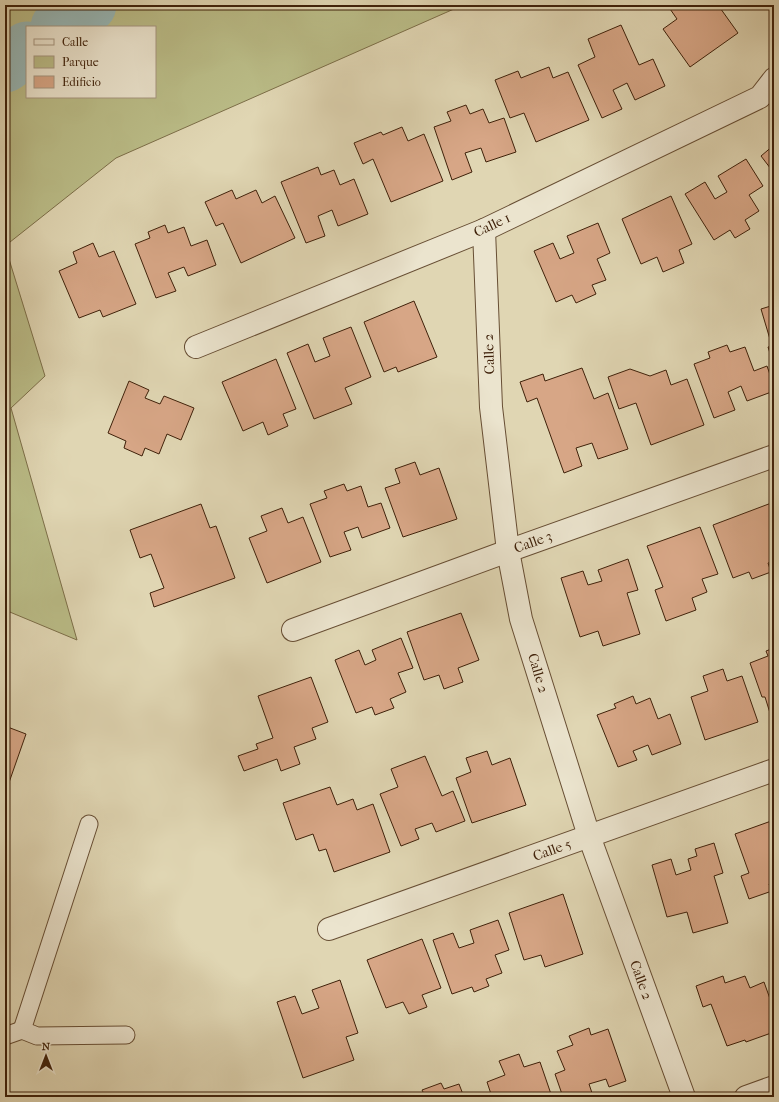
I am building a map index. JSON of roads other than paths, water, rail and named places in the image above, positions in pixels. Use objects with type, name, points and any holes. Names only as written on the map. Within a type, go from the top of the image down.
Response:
[{"type":"street","name":"Calle 1","points":[[196,347],[484,230],[760,97],[774,79]]},
{"type":"street","name":"Calle 2","points":[[484,230],[491,407],[508,551],[521,619],[589,836],[684,1097]]},
{"type":"street","name":"Calle 3","points":[[293,630],[774,456]]},
{"type":"street","name":"Calle 5","points":[[329,929],[774,770]]},
{"type":"street","points":[[746,1097],[774,1087]]},
{"type":"lane","points":[[22,1030],[89,824]]},
{"type":"lane","points":[[5,1036],[22,1030],[37,1036],[126,1035]]},
{"type":"waterway","points":[[59,26],[89,5]]},
{"type":"waterway","points":[[5,65],[26,50]]}]
